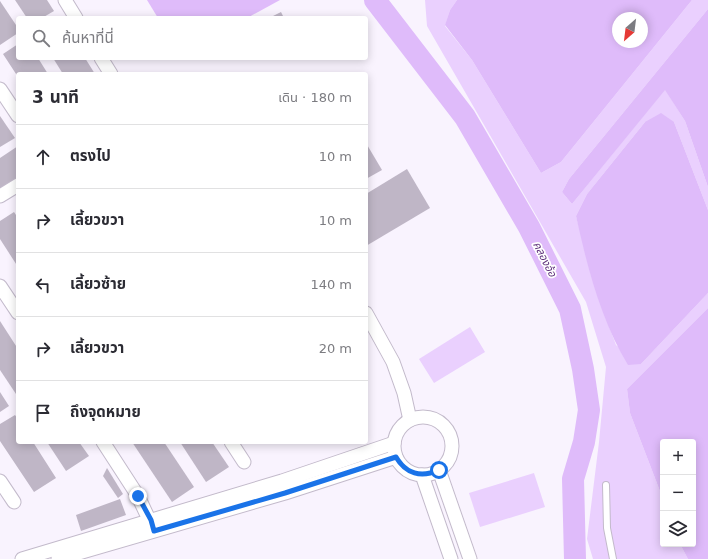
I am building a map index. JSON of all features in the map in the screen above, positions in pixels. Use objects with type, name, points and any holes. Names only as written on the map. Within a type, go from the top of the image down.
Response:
[{"type":"street","points":[[65,0],[75,16]]},
{"type":"street","points":[[102,60],[110,72]]},
{"type":"street","points":[[0,89],[16,113]]},
{"type":"street","points":[[0,196],[16,186]]},
{"type":"street","points":[[0,286],[16,310]]},
{"type":"street","points":[[368,317],[393,362],[404,393],[410,420]]},
{"type":"street","points":[[420,417],[431,418],[441,424],[448,432],[452,442],[451,453],[446,463],[439,470],[422,475],[406,470],[396,457],[394,444],[396,434],[402,426],[410,420],[420,417]]},
{"type":"street","points":[[104,444],[138,496],[152,526]]},
{"type":"street","points":[[232,444],[244,462]]},
{"type":"street","points":[[284,487],[394,444]]},
{"type":"street","points":[[22,559],[152,526],[284,487],[396,457]]},
{"type":"street","points":[[439,470],[470,559]]},
{"type":"street","points":[[422,475],[451,559]]},
{"type":"street","points":[[0,481],[14,502]]},
{"type":"street","points":[[58,559],[152,526]]},
{"type":"lane","points":[[606,485],[607,528],[613,559]]},
{"type":"shaded area","points":[[147,0],[280,0],[251,16],[157,16]]},
{"type":"shaded area","points":[[425,0],[457,0],[450,10],[445,26],[472,60],[541,173],[561,162],[692,0],[708,0],[708,9],[569,179],[562,192],[572,204],[665,89],[685,121],[708,187],[708,210],[674,122],[645,122],[587,194],[576,216],[599,300],[616,345],[641,364],[708,293],[708,308],[627,389],[630,413],[660,491],[660,547],[682,547],[688,559],[593,559],[587,539],[599,442],[606,367],[586,302],[427,26]]},
{"type":"shaded area","points":[[457,0],[692,0],[561,162],[541,173],[472,60],[445,25],[450,10]]},
{"type":"shaded area","points":[[708,9],[708,187],[685,121],[665,90],[572,204],[562,192],[569,179]]},
{"type":"shaded area","points":[[661,113],[674,122],[708,210],[708,293],[641,364],[628,365],[610,330],[596,293],[576,216],[587,194],[645,122]]},
{"type":"shaded area","points":[[708,308],[708,559],[688,559],[682,547],[696,547],[696,439],[660,439],[660,491],[630,413],[627,389]]},
{"type":"shaded area","points":[[470,327],[485,352],[434,383],[419,359]]},
{"type":"shaded area","points":[[534,473],[545,507],[480,527],[469,493]]},
{"type":"building","points":[[15,0],[47,0],[54,11],[45,16],[26,16]]},
{"type":"building","points":[[0,1],[16,25],[16,34],[0,45]]},
{"type":"building","points":[[281,12],[283,16],[273,16]]},
{"type":"building","points":[[16,45],[16,60],[39,60],[47,72],[16,72],[16,74],[3,54]]},
{"type":"building","points":[[54,60],[86,60],[94,72],[62,72]]},
{"type":"building","points":[[0,116],[15,138],[0,147]]},
{"type":"building","points":[[368,146],[382,170],[368,178]]},
{"type":"building","points":[[16,147],[16,179],[0,190],[0,158]]},
{"type":"building","points":[[407,169],[430,208],[368,245],[368,193]]},
{"type":"building","points":[[14,212],[16,215],[16,264],[0,239],[0,221]]},
{"type":"building","points":[[0,321],[16,346],[16,394],[0,370]]},
{"type":"building","points":[[0,392],[9,406],[0,412]]},
{"type":"building","points":[[15,415],[16,444],[34,444],[56,478],[34,492],[0,441],[0,424]]},
{"type":"building","points":[[48,444],[80,444],[89,456],[66,471]]},
{"type":"building","points":[[133,444],[165,444],[194,487],[172,502]]},
{"type":"building","points":[[181,444],[213,444],[229,467],[206,482]]},
{"type":"building","points":[[107,468],[123,494],[118,498],[103,476]]},
{"type":"building","points":[[120,499],[126,515],[81,531],[76,515]]},
{"type":"waterway","name":"คลองอ้อ","points":[[375,0],[465,117],[529,227],[570,309],[583,369],[589,410],[584,442],[573,479],[575,559]]},
{"type":"route","points":[[138,496],[151,520],[154,531],[285,493],[396,457],[406,470],[413,474],[431,474],[439,470]]}]
